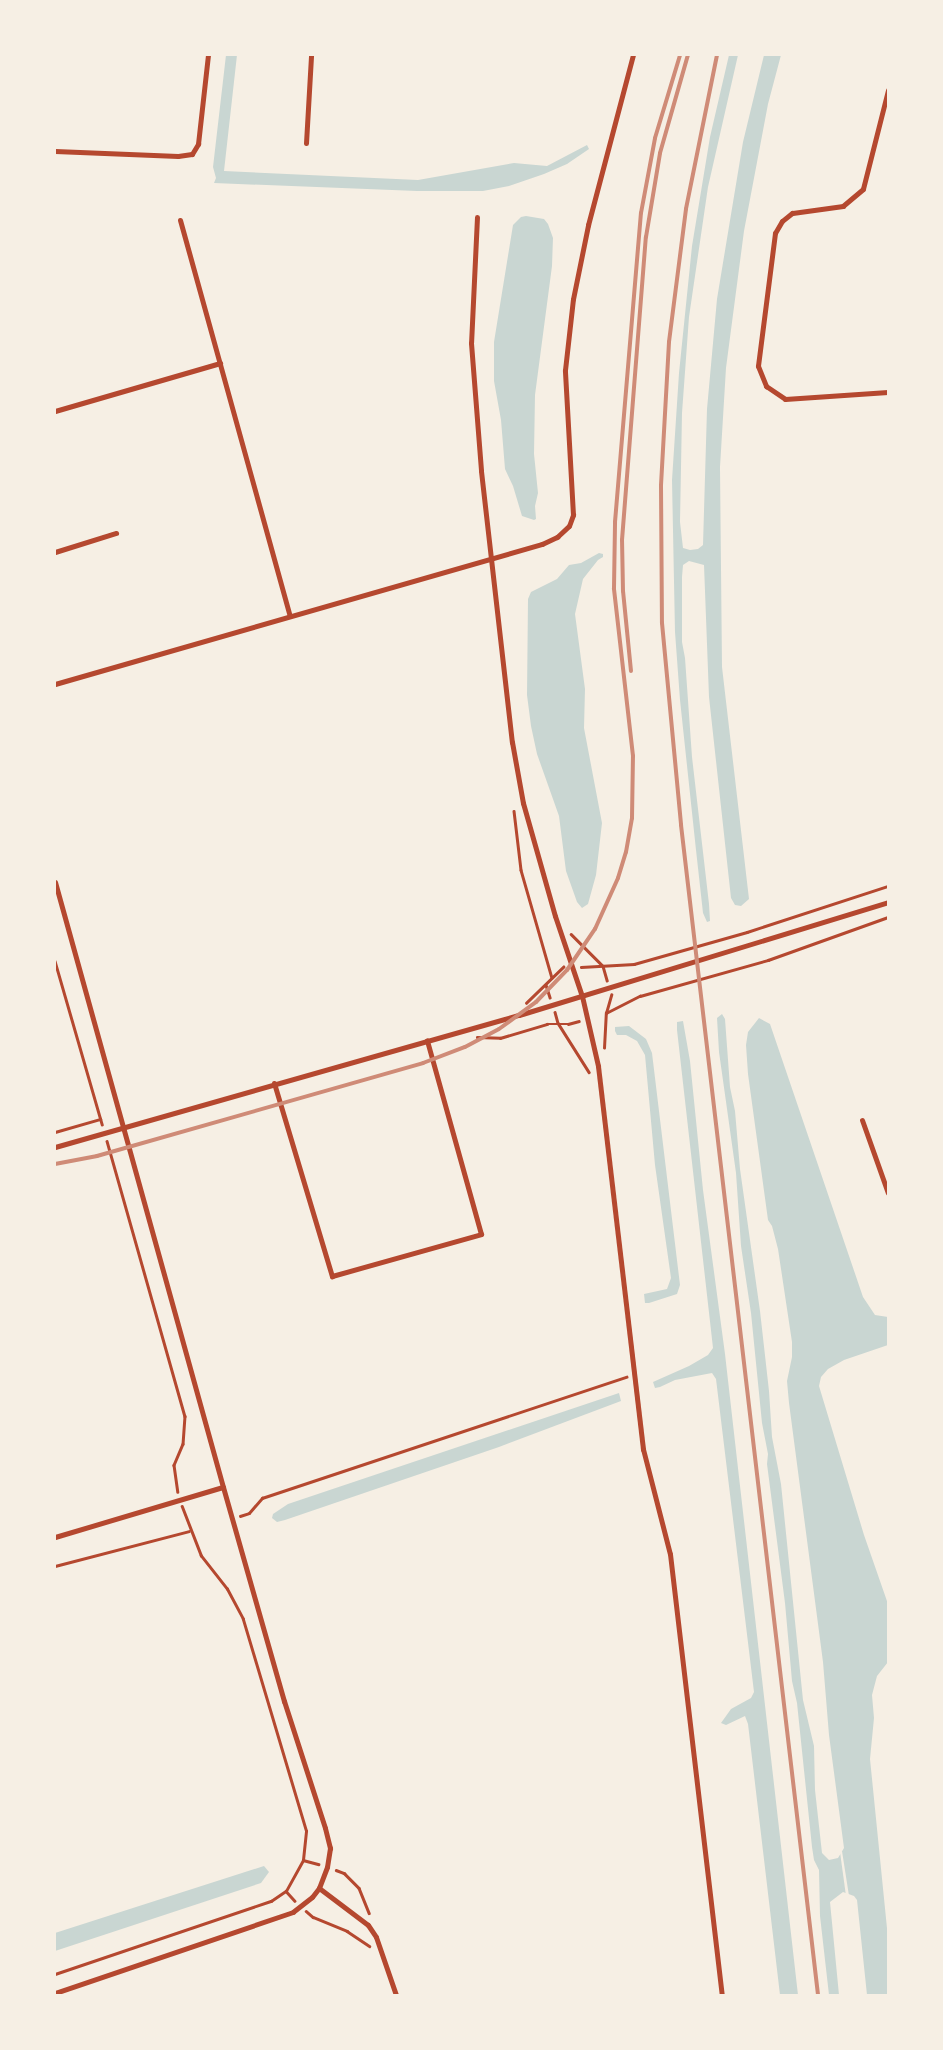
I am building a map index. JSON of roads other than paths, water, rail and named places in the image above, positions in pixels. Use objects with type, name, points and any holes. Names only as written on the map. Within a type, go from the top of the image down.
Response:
[{"type":"street","points":[[55,151],[178,156],[192,154],[198,144],[208,55]]},
{"type":"street","points":[[306,142],[310,55]]},
{"type":"street","points":[[55,684],[542,544],[558,537],[569,526],[574,515],[565,370],[573,300],[588,225],[633,55]]},
{"type":"street","points":[[888,90],[863,189],[843,206],[792,213],[782,222],[775,233],[758,366],[766,386],[785,399],[888,392]]},
{"type":"street","points":[[477,217],[471,343],[481,471],[519,785],[555,916],[574,967],[588,1018],[598,1066],[644,1457],[670,1554],[722,1995]]},
{"type":"street","points":[[180,220],[290,616]]},
{"type":"street","points":[[55,411],[220,363]]},
{"type":"street","points":[[55,552],[116,533]]},
{"type":"street","points":[[55,882],[232,1519],[284,1701],[330,1848],[327,1867],[319,1888],[293,1912],[55,1993]]},
{"type":"street","points":[[55,1147],[123,1126],[553,1005],[888,902]]},
{"type":"street","points":[[274,1083],[332,1276],[481,1234],[427,1040]]},
{"type":"street","points":[[862,1120],[887,1184],[888,1192]]},
{"type":"street","points":[[55,1537],[223,1487]]},
{"type":"street","points":[[319,1888],[368,1925],[376,1937],[384,1956],[396,1995]]},
{"type":"railway","points":[[55,1164],[97,1156],[423,1063],[465,1047],[499,1029],[536,1002],[567,970],[595,929],[618,878],[626,852],[632,818],[633,756],[614,588],[615,522],[641,213],[655,138],[680,55]]},
{"type":"railway","points":[[631,671],[623,591],[622,540],[646,237],[660,153],[688,55]]},
{"type":"railway","points":[[717,55],[686,209],[669,342],[661,486],[662,623],[681,825],[818,1995]]}]
